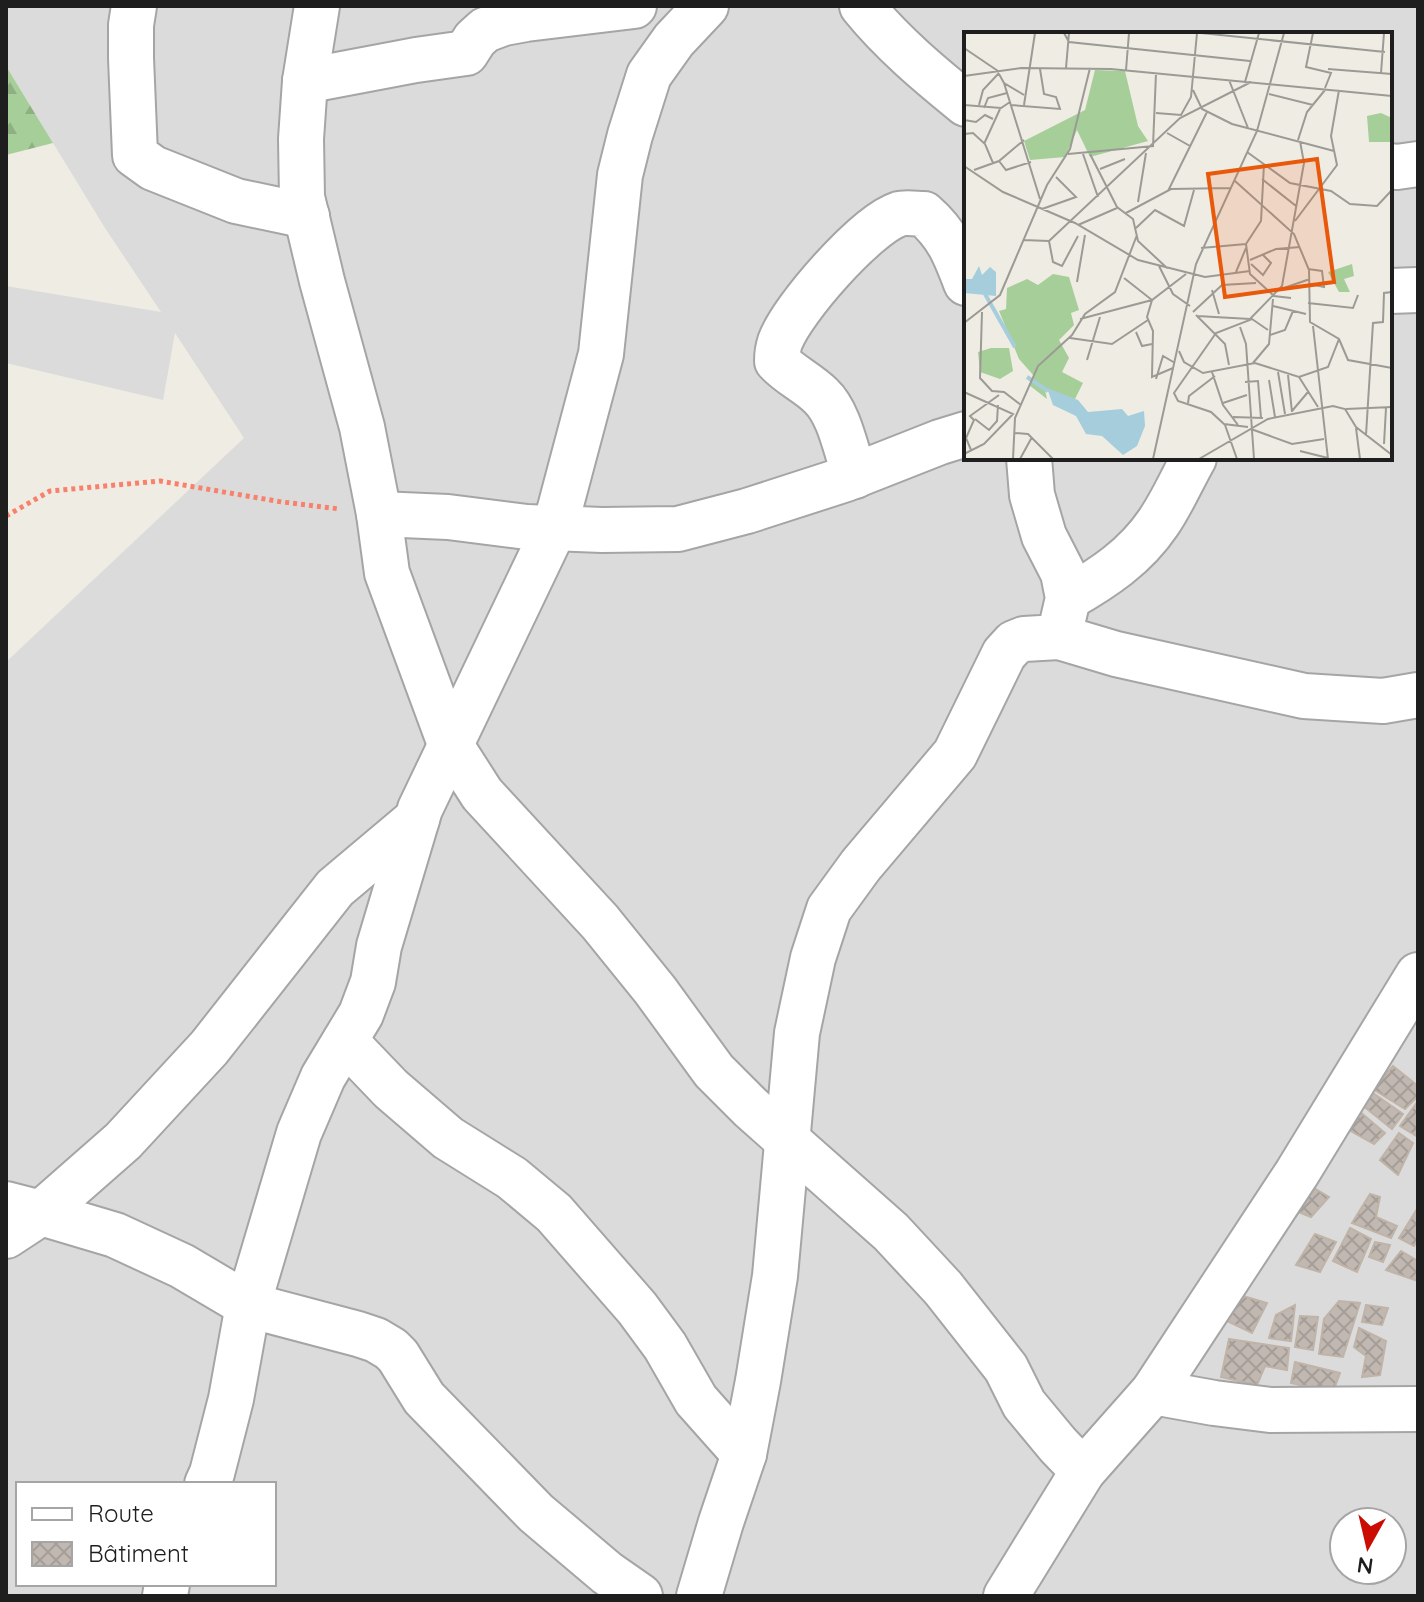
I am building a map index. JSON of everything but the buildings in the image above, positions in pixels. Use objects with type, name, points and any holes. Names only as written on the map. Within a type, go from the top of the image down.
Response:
[{"type":"street","points":[[134,6],[131,58],[135,155],[153,168],[236,201],[307,216]]},
{"type":"street","points":[[305,81],[466,53],[485,30],[526,19],[585,9],[634,6]]},
{"type":"street","points":[[208,1482],[231,1399],[248,1305],[299,1133],[323,1077],[361,1014],[373,982],[379,946],[417,819],[555,527],[601,354],[620,175],[649,75],[674,40],[706,6]]},
{"type":"street","points":[[862,6],[879,27],[964,102]]},
{"type":"street","points":[[304,10],[302,197],[362,427],[387,573],[450,744],[482,794],[600,922],[714,1071],[751,1108],[891,1232],[943,1288],[1006,1368],[1024,1404],[1083,1471]]},
{"type":"street","points":[[1392,166],[1418,164]]},
{"type":"street","points":[[855,476],[835,412],[822,396],[777,361],[780,340],[829,271],[876,227],[901,214],[924,214],[939,226],[964,278]]},
{"type":"street","points":[[1392,291],[1418,290]]},
{"type":"street","points":[[379,514],[448,517],[527,527],[678,529],[747,511],[855,476],[964,435]]},
{"type":"street","points":[[1029,460],[1032,495],[1044,536],[1063,573],[1064,618]]},
{"type":"street","points":[[699,1596],[744,1454],[775,1276],[797,1033],[813,958],[829,909],[861,865],[955,754],[1004,654],[1014,643],[1064,618],[1132,554],[1158,523],[1193,460]]},
{"type":"street","points":[[1064,618],[1116,654],[1304,696],[1383,701],[1418,695]]},
{"type":"street","points":[[18,1218],[123,1141],[200,1059],[335,888],[417,819]]},
{"type":"street","points":[[1006,1596],[1083,1471],[1153,1392],[1297,1173],[1418,975]]},
{"type":"street","points":[[345,1041],[391,1089],[448,1138],[512,1178],[554,1213],[637,1308],[665,1346],[696,1400],[744,1454]]},
{"type":"street","points":[[18,1218],[115,1235],[182,1266],[248,1305],[358,1334],[391,1349],[424,1398],[536,1513],[607,1573],[640,1596]]},
{"type":"street","points":[[1153,1392],[1270,1410],[1418,1409]]},
{"type":"path","points":[[6,516],[50,491],[160,481],[282,502],[379,514]]},
{"type":"shaded area","points":[[6,6],[1418,6],[1418,1596],[6,1596],[6,662],[244,438],[175,333],[163,400],[6,363],[6,286],[161,312],[105,228],[6,66]]},
{"type":"green space","points":[[6,66],[53,143],[6,155]]}]
